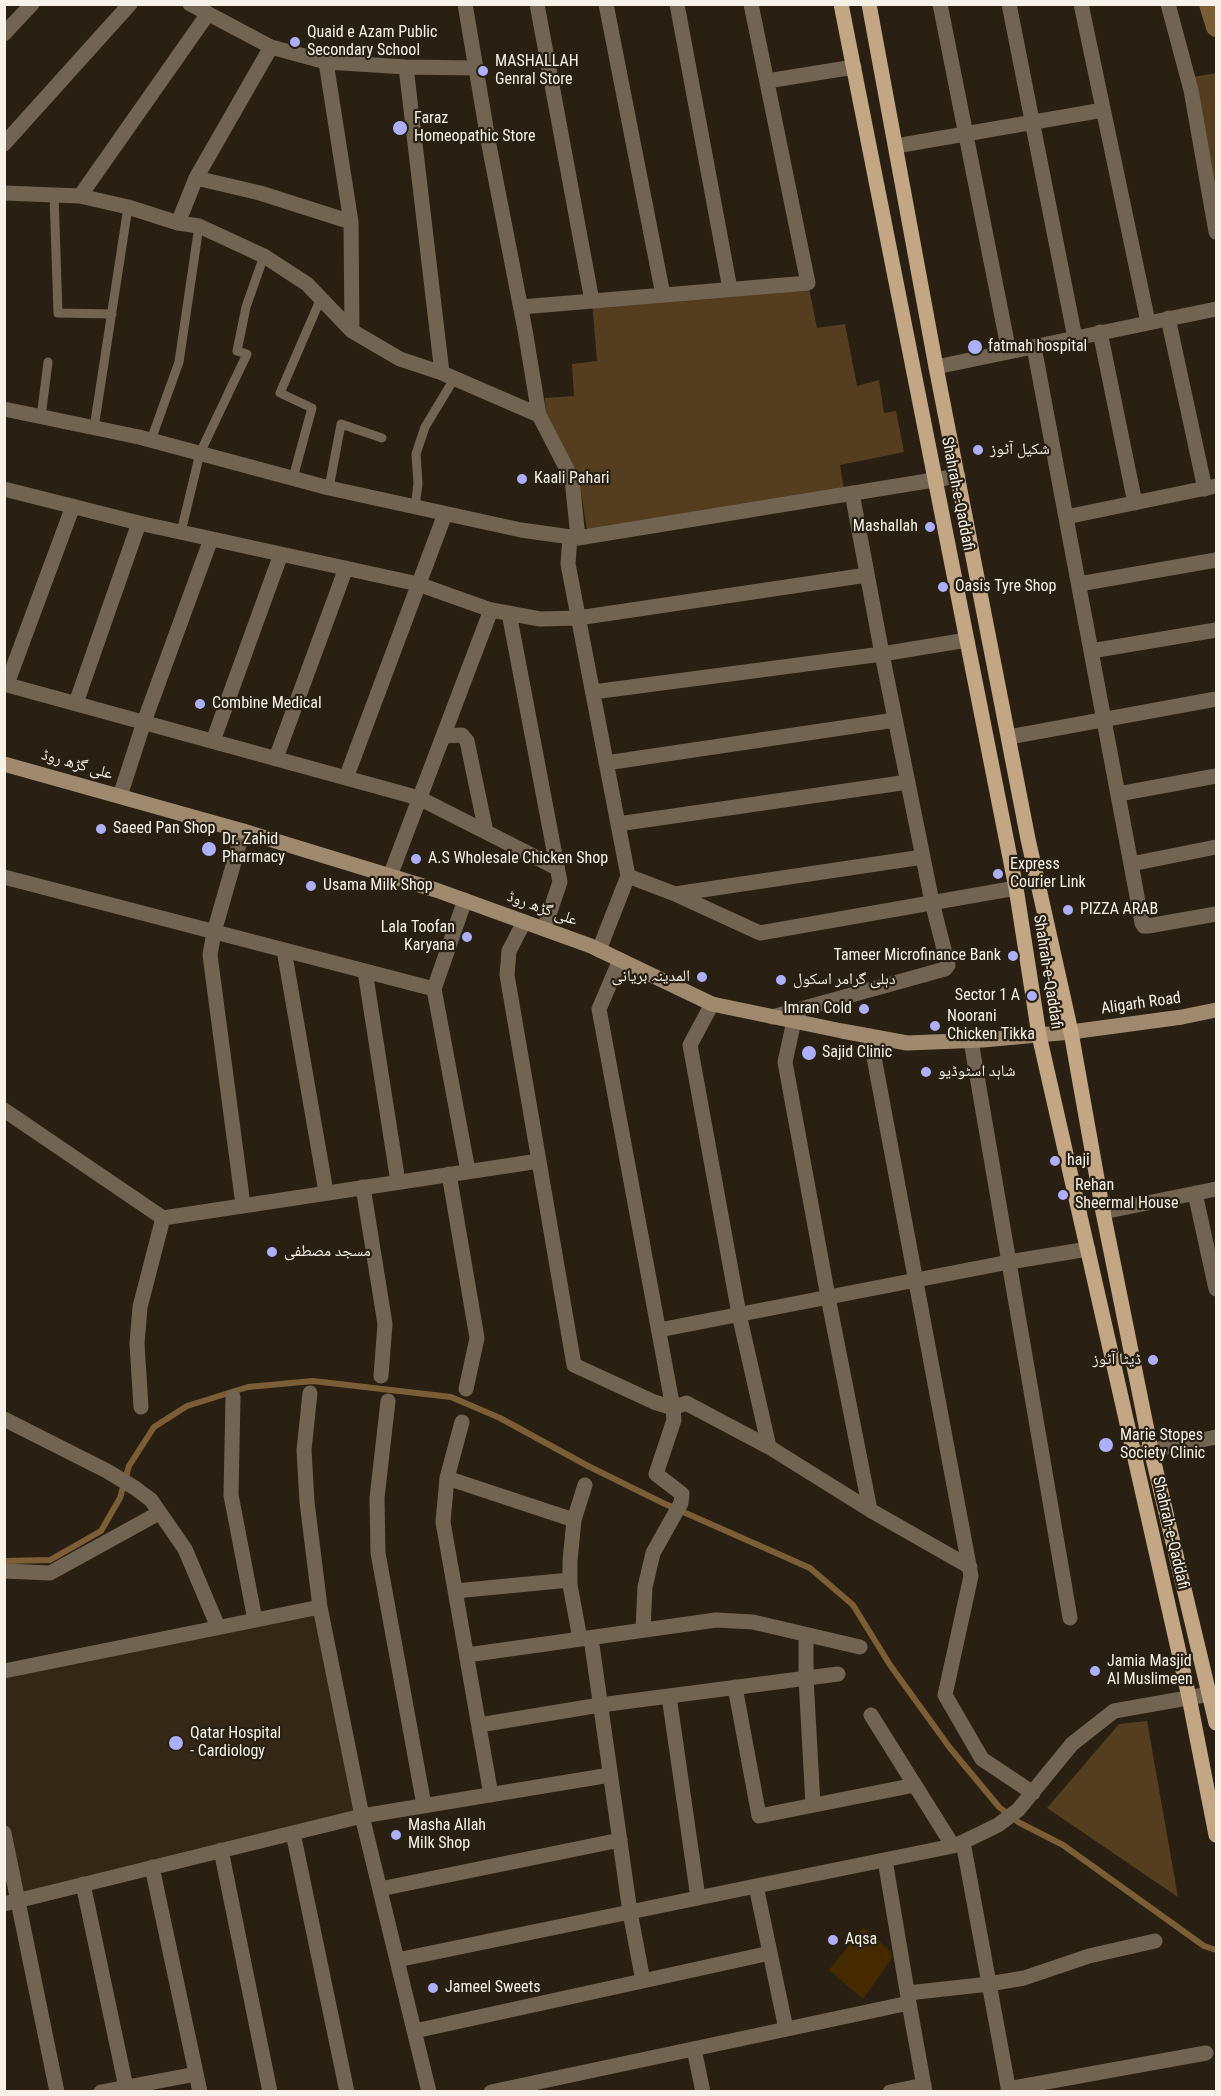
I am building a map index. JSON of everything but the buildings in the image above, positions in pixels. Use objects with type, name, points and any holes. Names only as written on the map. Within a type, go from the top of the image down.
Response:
[{"type":"main road","name":"Shahrah-e-Qaddafi","points":[[842,4],[1016,888],[1039,1035],[1189,1697],[1216,1835]]},
{"type":"main road","name":"Shahrah-e-Qaddafi","points":[[868,4],[936,367],[1038,883],[1071,1032],[1103,1212],[1151,1450],[1216,1723]]},
{"type":"main road","name":"علی گڑھ روڈ","points":[[4,764],[243,831],[465,900],[599,950],[712,1004],[907,1043],[970,1041],[1071,1032]]},
{"type":"main road","name":"Aligarh Road","points":[[1071,1032],[1182,1017],[1216,1010]]},
{"type":"street","points":[[4,34],[32,4]]},
{"type":"street","points":[[4,144],[130,4]]},
{"type":"street","points":[[190,4],[271,47],[326,62],[475,68]]},
{"type":"street","points":[[465,4],[539,415],[572,479],[574,538],[568,564],[628,876],[599,950]]},
{"type":"street","points":[[537,4],[592,301]]},
{"type":"street","points":[[606,4],[663,295]]},
{"type":"street","points":[[677,4],[730,290]]},
{"type":"street","points":[[521,307],[808,283],[751,4]]},
{"type":"street","points":[[940,4],[1009,352]]},
{"type":"street","points":[[1009,4],[1075,338]]},
{"type":"street","points":[[1081,4],[1148,322]]},
{"type":"street","points":[[1168,4],[1191,90],[1216,232]]},
{"type":"street","points":[[80,196],[207,15]]},
{"type":"street","points":[[178,223],[196,178],[271,47]]},
{"type":"street","points":[[326,62],[351,222],[352,331]]},
{"type":"street","points":[[406,67],[448,376]]},
{"type":"street","points":[[766,81],[854,67]]},
{"type":"street","points":[[896,146],[1103,110]]},
{"type":"street","points":[[196,178],[260,193],[351,222]]},
{"type":"street","points":[[4,193],[80,196],[128,207],[178,223],[199,226],[264,256],[307,284],[352,331],[400,359],[448,376],[539,415]]},
{"type":"street","points":[[936,367],[1216,309]]},
{"type":"street","points":[[1066,517],[1211,487],[1168,318]]},
{"type":"street","points":[[1100,332],[1135,503]]},
{"type":"street","points":[[1034,346],[1144,926],[1216,914]]},
{"type":"street","points":[[4,409],[151,440],[329,488],[521,530],[574,538],[958,476]]},
{"type":"street","points":[[772,1017],[945,969],[948,965],[932,902],[852,493]]},
{"type":"street","points":[[6,494],[74,506],[139,523],[418,584],[491,609],[540,619],[578,618],[867,575]]},
{"type":"street","points":[[74,506],[6,684],[419,798],[557,868]]},
{"type":"street","points":[[346,778],[445,514]]},
{"type":"street","points":[[76,704],[139,523]]},
{"type":"street","points":[[120,796],[144,722],[211,539]]},
{"type":"street","points":[[213,741],[281,554]]},
{"type":"street","points":[[1079,584],[1216,560]]},
{"type":"street","points":[[276,759],[346,568]]},
{"type":"street","points":[[390,876],[491,609]]},
{"type":"street","points":[[509,613],[560,882],[544,929]]},
{"type":"street","points":[[1091,651],[1216,630]]},
{"type":"street","points":[[592,692],[882,654],[967,640]]},
{"type":"street","points":[[1009,737],[1216,699]]},
{"type":"street","points":[[606,763],[895,720]]},
{"type":"street","points":[[443,736],[462,735],[467,741],[486,832]]},
{"type":"street","points":[[1118,794],[1216,776]]},
{"type":"street","points":[[618,824],[908,782]]},
{"type":"street","points":[[243,831],[214,932],[210,956],[243,1205]]},
{"type":"street","points":[[1131,864],[1216,847]]},
{"type":"street","points":[[675,894],[923,856]]},
{"type":"street","points":[[628,876],[675,894],[760,933],[1016,888]]},
{"type":"street","points":[[4,877],[434,989]]},
{"type":"street","points":[[465,900],[434,989],[468,1171]]},
{"type":"street","points":[[524,922],[509,951],[507,975],[574,1365],[654,1402],[673,1408],[686,1403],[769,1447],[870,1510],[970,1567]]},
{"type":"street","points":[[284,950],[326,1192]]},
{"type":"street","points":[[620,960],[599,1009],[673,1408],[674,1420],[656,1474],[682,1494],[681,1503],[653,1553],[645,1587],[643,1630]]},
{"type":"street","points":[[365,971],[398,1182]]},
{"type":"street","points":[[712,1004],[690,1045],[739,1314],[769,1447]]},
{"type":"street","points":[[794,1022],[785,1062],[870,1510]]},
{"type":"street","points":[[870,1036],[970,1567],[971,1576],[945,1695],[981,1759],[1033,1793]]},
{"type":"street","points":[[970,1041],[1070,1617]]},
{"type":"street","points":[[4,1110],[163,1218],[539,1161]]},
{"type":"street","points":[[449,1174],[477,1338],[466,1389]]},
{"type":"street","points":[[363,1187],[385,1324],[381,1376]]},
{"type":"street","points":[[1103,1212],[1216,1189]]},
{"type":"street","points":[[1195,1193],[1216,1289]]},
{"type":"street","points":[[141,1407],[136,1344],[140,1307],[163,1218]]},
{"type":"street","points":[[659,1330],[1009,1262],[1088,1249]]},
{"type":"street","points":[[310,1393],[304,1450],[320,1607],[362,1816],[429,2091]]},
{"type":"street","points":[[233,1397],[231,1495],[255,1620]]},
{"type":"street","points":[[388,1401],[376,1498],[378,1553],[424,1805]]},
{"type":"street","points":[[4,1419],[107,1471],[151,1500],[185,1550],[218,1627]]},
{"type":"street","points":[[462,1422],[447,1478],[443,1522],[491,1795]]},
{"type":"street","points":[[1134,1454],[1216,1437]]},
{"type":"street","points":[[447,1478],[574,1520]]},
{"type":"street","points":[[585,1485],[574,1520],[570,1580],[586,1638],[600,1705],[630,1912],[643,1981]]},
{"type":"street","points":[[4,1571],[50,1573],[159,1513]]},
{"type":"street","points":[[456,1591],[570,1580]]},
{"type":"street","points":[[4,1671],[320,1607]]},
{"type":"street","points":[[467,1655],[716,1620],[753,1622],[860,1647]]},
{"type":"street","points":[[806,1635],[813,1805]]},
{"type":"street","points":[[479,1725],[600,1705],[838,1674]]},
{"type":"street","points":[[735,1687],[759,1816],[915,1785]]},
{"type":"street","points":[[397,1960],[958,1844],[998,1825],[1018,1810],[1072,1744],[1114,1711],[1210,1694]]},
{"type":"street","points":[[669,1696],[698,1898]]},
{"type":"street","points":[[871,1715],[915,1785],[958,1844],[989,1984],[1009,2090],[1206,2053]]},
{"type":"street","points":[[12,1902],[362,1816],[610,1775]]},
{"type":"street","points":[[4,1833],[12,1902],[57,2091]]},
{"type":"street","points":[[293,1833],[347,2091]]},
{"type":"street","points":[[380,1889],[620,1840]]},
{"type":"street","points":[[221,1850],[270,2091]]},
{"type":"street","points":[[885,1860],[924,2088],[890,2091]]},
{"type":"street","points":[[152,1867],[200,2091]]},
{"type":"street","points":[[83,1884],[126,2089]]},
{"type":"street","points":[[756,1886],[786,2029]]},
{"type":"street","points":[[491,2091],[786,2029],[908,1998],[1024,1978],[1089,1956],[1155,1941]]},
{"type":"street","points":[[415,2031],[770,1953]]},
{"type":"street","points":[[694,2049],[703,2091]]},
{"type":"street","points":[[100,2091],[126,2089],[196,2074]]},
{"type":"lane","points":[[54,195],[58,313],[112,314]]},
{"type":"lane","points":[[94,428],[128,207]]},
{"type":"lane","points":[[151,440],[178,362],[199,226]]},
{"type":"lane","points":[[182,532],[200,453],[247,354],[237,351],[246,307],[264,256]]},
{"type":"lane","points":[[293,478],[312,408],[280,393],[321,298]]},
{"type":"lane","points":[[41,417],[48,362]]},
{"type":"lane","points":[[415,507],[418,484],[416,454],[425,427],[448,376]]},
{"type":"lane","points":[[329,488],[341,424],[382,438]]},
{"type":"shaded area","points":[[1216,73],[1216,223],[1193,77]]},
{"type":"shaded area","points":[[808,283],[817,328],[845,324],[857,386],[879,380],[884,413],[896,411],[904,452],[840,465],[844,490],[587,531],[579,478],[546,413],[545,398],[574,396],[572,364],[597,361],[592,301]]},
{"type":"shaded area","name":"Qatar Hospital - Cardiology","points":[[320,1607],[362,1816],[19,1900],[5,1833],[4,1671]]},
{"type":"shaded area","points":[[1147,1721],[1178,1897],[1047,1808],[1119,1724]]},
{"type":"waterway","points":[[1209,4],[1216,27]]},
{"type":"waterway","points":[[4,1561],[50,1560],[101,1531],[120,1498],[129,1466],[154,1427],[187,1406],[248,1387],[313,1381],[451,1397],[500,1418],[588,1466],[663,1503],[810,1568],[853,1605],[890,1665],[950,1748],[999,1807],[1018,1822],[1063,1845],[1204,1946],[1216,1950]]},
{"type":"place","name":"Quaid e Azam Public Secondary School","points":[[295,42]]},
{"type":"place","name":"MASHALLAH Genral Store","points":[[483,71]]},
{"type":"place","name":"Faraz Homeopathic Store","points":[[400,128]]},
{"type":"place","name":"fatmah hospital","points":[[975,347]]},
{"type":"place","name":"شکیل آٹوز","points":[[978,450]]},
{"type":"place","name":"Kaali Pahari","points":[[522,479]]},
{"type":"place","name":"Mashallah","points":[[930,527]]},
{"type":"place","name":"Oasis Tyre Shop","points":[[943,587]]},
{"type":"place","name":"Combine Medical","points":[[200,704]]},
{"type":"place","name":"Saeed Pan Shop","points":[[101,829]]},
{"type":"place","name":"Dr. Zahid Pharmacy","points":[[209,849]]},
{"type":"place","name":"A.S Wholesale Chicken Shop","points":[[416,859]]},
{"type":"place","name":"Express Courier Link","points":[[998,874]]},
{"type":"place","name":"Usama Milk Shop","points":[[311,886]]},
{"type":"place","name":"PIZZA ARAB","points":[[1068,910]]},
{"type":"place","name":"Lala Toofan Karyana","points":[[467,937]]},
{"type":"place","name":"Tameer Microfinance Bank","points":[[1013,956]]},
{"type":"place","name":"المدینہ بریانی","points":[[702,977]]},
{"type":"place","name":"دہلی گرامر اسکول","points":[[781,980]]},
{"type":"place","name":"Sector 1 A","points":[[1032,996]]},
{"type":"place","name":"Imran Cold","points":[[864,1009]]},
{"type":"place","name":"Noorani Chicken Tikka","points":[[935,1026]]},
{"type":"place","name":"Sajid Clinic","points":[[809,1053]]},
{"type":"place","name":"شاہد اسٹوڈیو","points":[[926,1072]]},
{"type":"place","name":"haji","points":[[1055,1161]]},
{"type":"place","name":"Rehan Sheermal House","points":[[1063,1195]]},
{"type":"place","name":"مسجد مصطفی","points":[[272,1252]]},
{"type":"place","name":"ڈیٹا آٹوز","points":[[1153,1360]]},
{"type":"place","name":"Marie Stopes Society Clinic","points":[[1106,1445]]},
{"type":"place","name":"Jamia Masjid Al Muslimeen","points":[[1095,1671]]},
{"type":"place","name":"Qatar Hospital - Cardiology","points":[[176,1743]]},
{"type":"place","name":"Masha Allah Milk Shop","points":[[396,1835]]},
{"type":"place","name":"Aqsa","points":[[833,1940]]},
{"type":"place","name":"Jameel Sweets","points":[[433,1988]]}]
